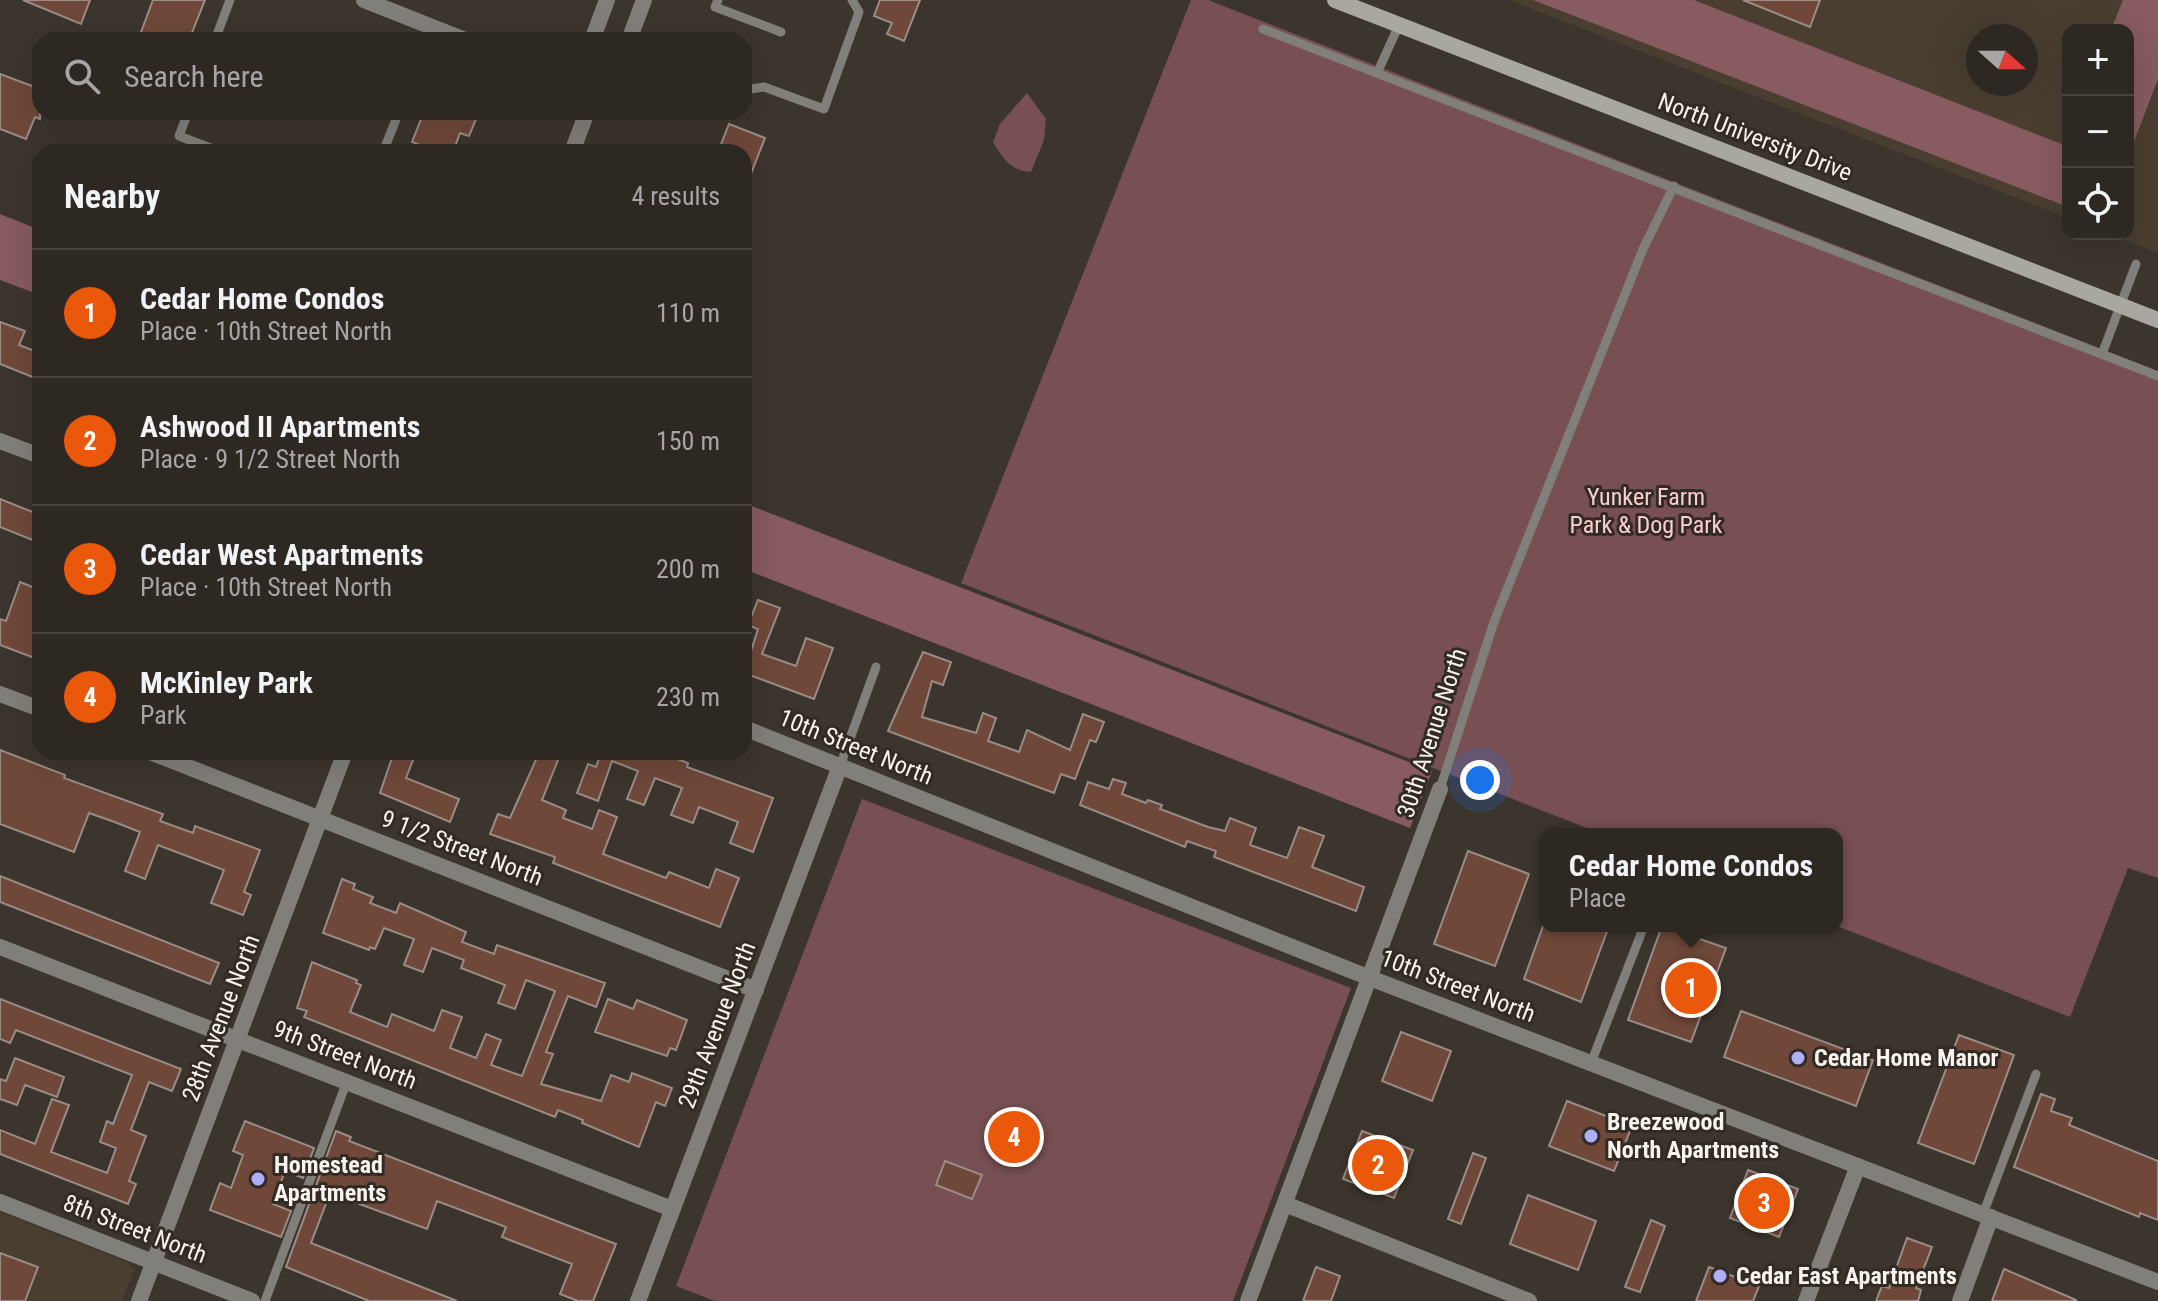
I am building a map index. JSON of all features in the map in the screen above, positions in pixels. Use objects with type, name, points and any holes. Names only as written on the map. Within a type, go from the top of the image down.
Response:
[{"type":"main road","name":"North University Drive","points":[[1335,0],[2158,320]]},
{"type":"street","points":[[364,0],[426,32]]},
{"type":"street","points":[[595,32],[607,0]]},
{"type":"street","points":[[632,32],[644,0]]},
{"type":"street","points":[[575,144],[584,120]]},
{"type":"street","points":[[0,441],[32,453]]},
{"type":"street","points":[[0,694],[32,706]]},
{"type":"street","name":"10th Street North","points":[[752,731],[1370,978],[2158,1282]]},
{"type":"street","name":"9 1/2 Street North","points":[[171,760],[756,990]]},
{"type":"street","name":"28th Avenue North","points":[[139,1301],[342,760]]},
{"type":"street","name":"29th Avenue North","points":[[638,1301],[840,766]]},
{"type":"street","name":"30th Avenue North","points":[[1248,1301],[1440,789]]},
{"type":"street","name":"9th Street North","points":[[0,947],[672,1209]]},
{"type":"street","points":[[1806,1301],[1858,1166]]},
{"type":"street","name":"8th Street North","points":[[0,1202],[252,1301]]},
{"type":"street","points":[[1285,1204],[1529,1301]]},
{"type":"street","points":[[1960,1301],[1987,1216]]},
{"type":"lane","points":[[218,32],[230,0]]},
{"type":"lane","points":[[718,0],[715,7],[781,32]]},
{"type":"lane","points":[[752,89],[764,87],[824,109],[859,12],[852,0]]},
{"type":"lane","points":[[1378,71],[1399,25]]},
{"type":"lane","points":[[1263,29],[1378,71],[2158,376]]},
{"type":"lane","points":[[185,120],[179,136],[200,144]]},
{"type":"lane","points":[[386,144],[396,120]]},
{"type":"lane","name":"30th Avenue North","points":[[1440,789],[1494,622],[1637,263],[1674,186]]},
{"type":"lane","points":[[2102,354],[2136,264]]},
{"type":"lane","points":[[840,766],[876,667]]},
{"type":"lane","points":[[1591,1063],[1642,932]]},
{"type":"lane","points":[[1987,1216],[2036,1074]]},
{"type":"lane","points":[[265,1301],[347,1081]]},
{"type":"shaded area","points":[[1509,0],[2158,0],[2158,253],[2124,240],[2134,240],[2134,24],[2062,24],[2062,216]]},
{"type":"shaded area","points":[[1533,0],[1694,0],[2062,144],[2062,205]]},
{"type":"shaded area","points":[[2123,0],[2158,0],[2158,79],[2134,141],[2134,24],[2113,24]]},
{"type":"shaded area","points":[[0,214],[32,227],[32,292],[0,280]]},
{"type":"shaded area","points":[[752,506],[1432,771],[1410,828],[752,572]]},
{"type":"shaded area","points":[[0,1212],[127,1262],[134,1270],[122,1301],[0,1301]]},
{"type":"green space","name":"Yunker Farm Park & Dog Park","points":[[1191,0],[1208,0],[2158,371],[2158,878],[2128,868],[2070,1017],[1843,928],[1843,828],[1587,828],[961,583]]},
{"type":"green space","points":[[1027,93],[1046,119],[1044,140],[1031,172],[1008,163],[993,142],[1000,124]]},
{"type":"green space","points":[[862,799],[1351,988],[1233,1301],[715,1301],[676,1286]]},
{"type":"building","points":[[23,0],[90,0],[81,24]]},
{"type":"building","points":[[153,0],[205,0],[192,32],[141,32]]},
{"type":"building","points":[[880,0],[920,0],[904,41],[887,34],[892,23],[874,16]]},
{"type":"building","points":[[1743,0],[1820,0],[1810,27]]},
{"type":"building","points":[[0,74],[32,86],[34,120],[26,139],[0,129]]},
{"type":"building","points":[[421,120],[476,120],[469,136],[460,133],[456,144],[412,142]]},
{"type":"building","points":[[729,124],[765,138],[752,171],[752,144],[721,144]]},
{"type":"building","points":[[0,322],[25,331],[19,345],[32,350],[32,377],[0,364]]},
{"type":"building","points":[[0,499],[32,512],[32,540],[0,527]]},
{"type":"building","points":[[20,582],[32,587],[32,657],[0,645],[0,619],[6,621]]},
{"type":"building","points":[[758,600],[780,608],[762,654],[796,666],[806,638],[833,648],[814,699],[752,676],[752,648],[758,629],[752,627],[752,615]]},
{"type":"building","points":[[923,652],[951,662],[943,685],[932,681],[922,717],[976,733],[983,713],[996,718],[988,741],[1019,752],[1027,730],[1070,750],[1083,714],[1104,722],[1096,742],[1090,740],[1075,779],[1061,774],[1054,793],[888,731]]},
{"type":"building","points":[[0,750],[65,775],[64,778],[163,814],[160,821],[193,833],[195,826],[260,850],[244,892],[251,895],[243,915],[211,903],[224,870],[158,845],[145,879],[125,871],[140,832],[112,821],[89,813],[74,852],[0,824]]},
{"type":"building","points":[[391,760],[413,760],[406,778],[459,799],[450,822],[380,793]]},
{"type":"building","points":[[536,760],[558,760],[542,800],[566,810],[563,818],[592,829],[599,810],[617,817],[603,854],[666,878],[669,872],[709,888],[716,869],[739,878],[720,927],[553,863],[555,857],[490,834],[498,814],[510,818]]},
{"type":"building","points":[[599,760],[680,760],[688,763],[687,767],[773,798],[753,852],[730,843],[738,822],[699,807],[693,823],[671,815],[682,788],[655,778],[644,805],[627,799],[638,771],[612,761],[598,801],[577,793],[588,764],[596,767]]},
{"type":"building","points":[[1113,779],[1126,783],[1122,794],[1162,805],[1160,809],[1208,827],[1225,831],[1230,818],[1256,828],[1250,845],[1287,858],[1299,827],[1324,836],[1312,867],[1364,887],[1356,911],[1214,857],[1216,851],[1187,841],[1185,847],[1080,805],[1088,782],[1109,789]]},
{"type":"building","points":[[1468,851],[1529,874],[1495,966],[1434,944]]},
{"type":"building","points":[[0,876],[219,963],[210,984],[0,902]]},
{"type":"building","points":[[342,879],[355,884],[353,889],[373,897],[370,903],[396,913],[400,903],[466,932],[462,942],[494,954],[497,945],[605,983],[596,1007],[568,996],[546,1052],[553,1054],[541,1084],[601,1101],[611,1075],[629,1082],[632,1073],[672,1088],[665,1106],[656,1102],[639,1147],[558,1110],[555,1117],[304,1017],[307,1011],[297,1008],[312,962],[357,980],[356,983],[361,985],[350,1012],[387,1027],[392,1014],[434,1031],[442,1010],[462,1017],[450,1048],[476,1058],[486,1034],[501,1040],[491,1065],[522,1076],[555,991],[526,980],[515,1009],[498,1003],[505,985],[461,968],[464,960],[432,948],[423,972],[404,965],[414,939],[384,928],[375,949],[370,947],[369,950],[323,933]]},
{"type":"building","points":[[1541,932],[1607,932],[1581,1002],[1524,979]]},
{"type":"building","points":[[1660,932],[1679,932],[1726,948],[1691,1042],[1628,1020]]},
{"type":"building","points":[[0,999],[181,1069],[172,1091],[149,1082],[131,1130],[146,1136],[129,1181],[136,1184],[128,1204],[0,1154],[0,1130],[35,1144],[52,1099],[69,1105],[51,1152],[107,1173],[116,1148],[100,1142],[107,1121],[113,1124],[132,1075],[16,1030],[10,1043],[0,1039]]},
{"type":"building","points":[[608,999],[633,1009],[637,1000],[687,1020],[676,1050],[670,1048],[667,1056],[595,1032]]},
{"type":"building","name":"Cedar Home Manor","points":[[1741,1011],[1873,1060],[1856,1106],[1724,1057]]},
{"type":"building","points":[[1401,1032],[1451,1051],[1432,1101],[1382,1081]]},
{"type":"building","points":[[1959,1035],[2014,1055],[1974,1164],[1918,1143]]},
{"type":"building","points":[[15,1058],[64,1077],[57,1097],[25,1085],[17,1105],[0,1099],[0,1079],[6,1081]]},
{"type":"building","points":[[2041,1094],[2055,1099],[2051,1111],[2072,1118],[2069,1125],[2158,1161],[2158,1220],[2140,1213],[2139,1217],[2014,1167]]},
{"type":"building","name":"Breezewood North Apartments","points":[[1567,1101],[1632,1126],[1614,1171],[1549,1146]]},
{"type":"building","name":"Homestead Apartments","points":[[245,1121],[314,1148],[303,1178],[285,1171],[273,1204],[291,1211],[281,1237],[210,1210],[220,1183],[231,1188],[243,1155],[233,1151]]},
{"type":"building","points":[[336,1131],[351,1137],[349,1141],[616,1244],[593,1301],[578,1301],[560,1294],[572,1264],[502,1237],[506,1227],[437,1201],[427,1229],[330,1193],[311,1243],[457,1301],[369,1301],[286,1267]]},
{"type":"building","points":[[1362,1131],[1413,1150],[1394,1198],[1343,1179]]},
{"type":"building","points":[[1473,1153],[1486,1158],[1461,1224],[1448,1219]]},
{"type":"building","points":[[945,1161],[982,1175],[972,1199],[936,1185]]},
{"type":"building","points":[[1748,1170],[1798,1189],[1779,1237],[1730,1218]]},
{"type":"building","points":[[1528,1195],[1596,1221],[1578,1270],[1510,1244]]},
{"type":"building","points":[[1651,1220],[1665,1226],[1640,1292],[1625,1287]]},
{"type":"building","points":[[1907,1238],[1932,1247],[1916,1288],[1921,1290],[1918,1301],[1876,1301],[1882,1286],[1889,1288]]},
{"type":"building","points":[[0,1253],[38,1267],[25,1301],[0,1301]]},
{"type":"building","points":[[1316,1267],[1340,1276],[1331,1301],[1303,1301]]},
{"type":"building","name":"Cedar East Apartments","points":[[1709,1267],[1759,1286],[1753,1301],[1696,1301]]},
{"type":"building","points":[[2004,1269],[2076,1300],[2076,1301],[1992,1301]]},
{"type":"place","name":"Cedar Home Condos","points":[[1691,988]]},
{"type":"place","name":"Cedar Home Manor","points":[[1798,1058]]},
{"type":"place","name":"Breezewood North Apartments","points":[[1591,1136]]},
{"type":"place","name":"McKinley Park","points":[[1014,1137]]},
{"type":"place","name":"Ashwood II Apartments","points":[[1378,1165]]},
{"type":"place","name":"Homestead Apartments","points":[[258,1179]]},
{"type":"place","name":"Cedar West Apartments","points":[[1764,1203]]},
{"type":"place","name":"Cedar East Apartments","points":[[1720,1276]]}]
